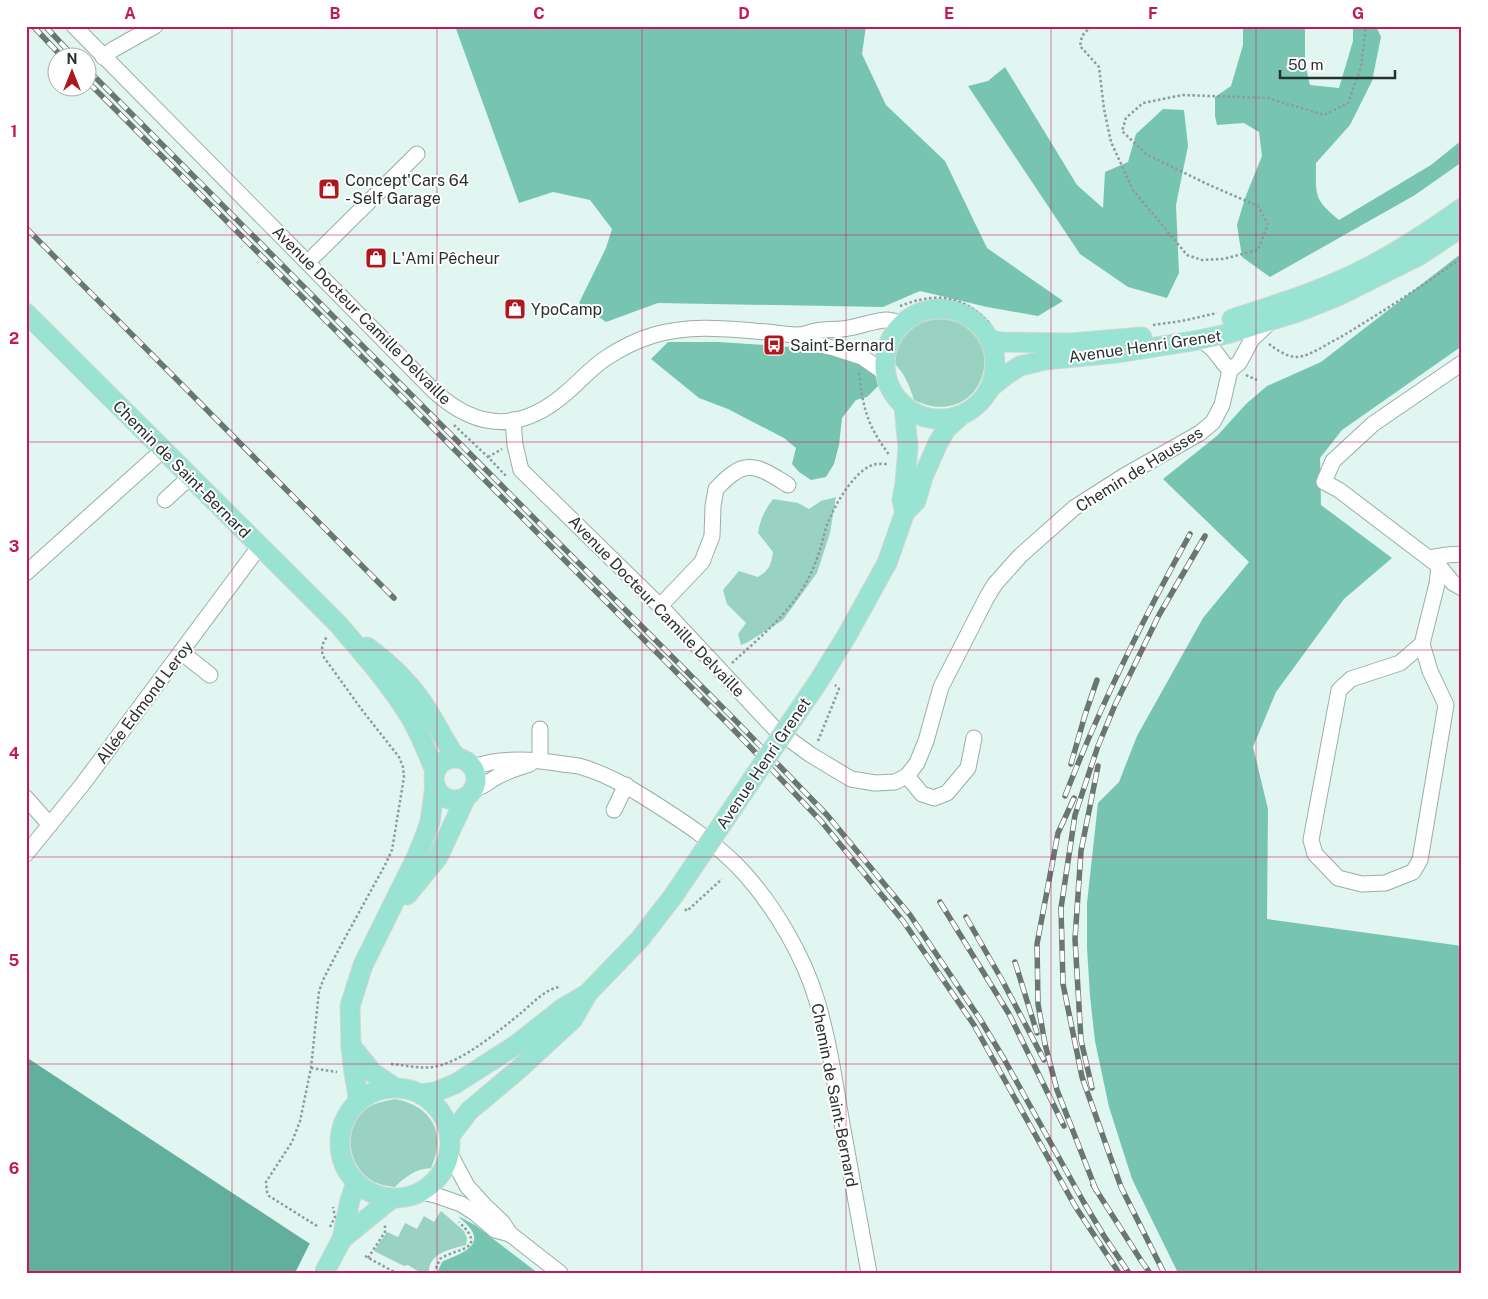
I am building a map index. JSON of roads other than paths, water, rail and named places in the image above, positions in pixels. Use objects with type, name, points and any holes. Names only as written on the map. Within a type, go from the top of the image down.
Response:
[{"type":"main road","name":"Avenue Henri Grenet","points":[[992,333],[1002,342],[1071,343],[1180,333],[1218,323],[1295,298],[1367,268],[1403,248],[1462,208]]},
{"type":"main road","name":"Avenue Henri Grenet","points":[[991,387],[1020,366],[1045,360],[1117,353],[1199,340],[1227,334],[1298,312],[1381,275],[1420,255],[1462,227]]},
{"type":"main road","points":[[933,309],[950,310],[966,316],[992,333],[995,371],[991,387],[983,400],[972,410],[959,417],[940,420],[921,417],[904,407],[891,392],[885,373],[884,359],[898,315],[916,314],[933,309]]},
{"type":"main road","name":"Chemin de Saint-Bernard","points":[[26,313],[338,624],[371,663],[409,715],[424,743],[435,778]]},
{"type":"main road","name":"Avenue Henri Grenet","points":[[904,407],[908,447],[902,500],[905,512]]},
{"type":"main road","name":"Avenue Henri Grenet","points":[[450,1145],[468,1111],[532,1057],[573,1019],[588,993],[679,901],[846,637],[887,563],[905,512],[916,501],[923,477],[938,443],[946,429],[959,417]]},
{"type":"main road","name":"Chemin de Saint-Bernard","points":[[338,624],[388,663],[416,693],[456,757]]},
{"type":"main road","points":[[358,1101],[358,1089],[351,1046],[350,1006],[363,965],[425,836],[430,822],[438,766],[450,758],[463,759],[473,767],[477,778],[470,793],[438,857],[385,921]]},
{"type":"main road","points":[[435,778],[438,791],[448,799],[454,800],[470,793]]},
{"type":"main road","name":"Avenue Henri Grenet","points":[[421,1094],[435,1092],[455,1084],[516,1045],[563,1008],[588,993]]},
{"type":"main road","points":[[351,1046],[373,1073],[394,1087]]},
{"type":"main road","points":[[394,1087],[408,1089],[421,1094],[432,1101],[441,1111],[447,1123],[450,1145],[444,1170],[434,1183],[406,1198],[391,1199],[372,1194],[356,1183],[345,1168],[340,1151],[340,1133],[346,1116],[358,1101],[375,1091],[394,1087]]},
{"type":"main road","points":[[324,1273],[355,1218],[356,1183]]},
{"type":"main road","points":[[355,1218],[391,1199]]},
{"type":"street","name":"Avenue Docteur Camille Delvaille","points":[[74,26],[447,402],[467,414],[484,420],[501,422],[513,420],[515,445],[522,470],[660,606],[775,729],[790,741],[851,779],[875,783],[895,782],[907,776]]},
{"type":"street","points":[[103,57],[114,48],[155,26]]},
{"type":"street","points":[[315,255],[418,154]]},
{"type":"street","points":[[513,420],[542,410],[606,358],[636,341],[673,330],[720,328],[799,335],[817,330],[844,329],[887,320],[898,315]]},
{"type":"street","name":"Chemin de Hausses","points":[[907,776],[917,764],[926,741],[941,687],[987,597],[996,584],[1026,550],[1074,508],[1124,476],[1200,433],[1212,422],[1222,405],[1237,372],[1239,363],[1252,339],[1271,321]]},
{"type":"street","points":[[799,335],[815,344],[862,357],[885,373]]},
{"type":"street","points":[[1199,340],[1214,350],[1224,364],[1237,372]]},
{"type":"street","points":[[1462,363],[1373,424],[1333,461],[1324,482],[1339,490],[1434,562],[1453,583],[1462,588]]},
{"type":"street","points":[[26,573],[163,450]]},
{"type":"street","points":[[660,606],[702,562],[712,536],[713,506],[716,489],[735,471],[750,466],[768,472],[788,486]]},
{"type":"street","points":[[165,500],[190,477]]},
{"type":"street","name":"Allée Edmond Leroy","points":[[26,854],[82,785],[259,547]]},
{"type":"street","points":[[1434,562],[1447,555],[1462,554]]},
{"type":"street","points":[[1422,644],[1400,663],[1351,679],[1339,690],[1311,840],[1315,854],[1338,878],[1362,884],[1385,883],[1413,872],[1420,860],[1446,705],[1430,671],[1422,644],[1437,584],[1434,562]]},
{"type":"street","points":[[181,652],[210,675]]},
{"type":"street","points":[[540,729],[540,760]]},
{"type":"street","points":[[907,776],[922,794],[934,798],[947,793],[968,768],[974,738]]},
{"type":"street","name":"Chemin de Saint-Bernard","points":[[473,767],[484,763],[511,760],[540,760],[582,766],[626,786],[688,824],[744,873],[772,910],[801,962],[817,1002],[827,1042],[869,1273]]},
{"type":"street","name":"Chemin de Saint-Bernard","points":[[470,793],[506,772],[540,760]]},
{"type":"street","points":[[614,810],[626,786]]},
{"type":"street","points":[[26,798],[50,825]]},
{"type":"street","points":[[450,1145],[467,1186],[502,1222],[510,1234],[560,1273]]},
{"type":"street","points":[[420,1192],[435,1194],[462,1204],[495,1230],[510,1234]]},
{"type":"railway","points":[[33,26],[54,48]]},
{"type":"railway","points":[[45,26],[66,48]]},
{"type":"railway","points":[[98,80],[737,722],[827,815],[910,915],[980,1019],[1083,1201],[1129,1273]]},
{"type":"railway","points":[[98,92],[732,728],[821,821],[903,921],[974,1025],[1075,1206],[1119,1273]]},
{"type":"railway","points":[[26,228],[394,598]]},
{"type":"railway","points":[[1065,796],[1078,762],[1123,663],[1190,534]]},
{"type":"railway","points":[[1164,1273],[1121,1187],[1082,1077],[1063,984],[1061,908],[1075,815],[1098,746],[1115,705],[1159,615],[1205,536]]},
{"type":"railway","points":[[1071,764],[1097,680]]},
{"type":"railway","points":[[1092,1088],[1081,1040],[1075,939],[1081,851],[1098,766]]},
{"type":"railway","points":[[1074,798],[1058,833],[1037,944],[1038,1004],[1045,1044],[1057,1090],[1096,1190]]},
{"type":"railway","points":[[940,902],[1009,1014],[1064,1126]]},
{"type":"railway","points":[[966,917],[1044,1060]]},
{"type":"railway","points":[[1015,962],[1037,1033]]},
{"type":"railway","points":[[1093,1185],[1150,1273]]},
{"type":"place","name":"Concept'Cars 64 - Self Garage","points":[[329,189]]},
{"type":"place","name":"L'Ami Pêcheur","points":[[376,258]]},
{"type":"place","name":"YpoCamp","points":[[515,309]]},
{"type":"place","name":"Saint-Bernard","points":[[774,345]]}]
